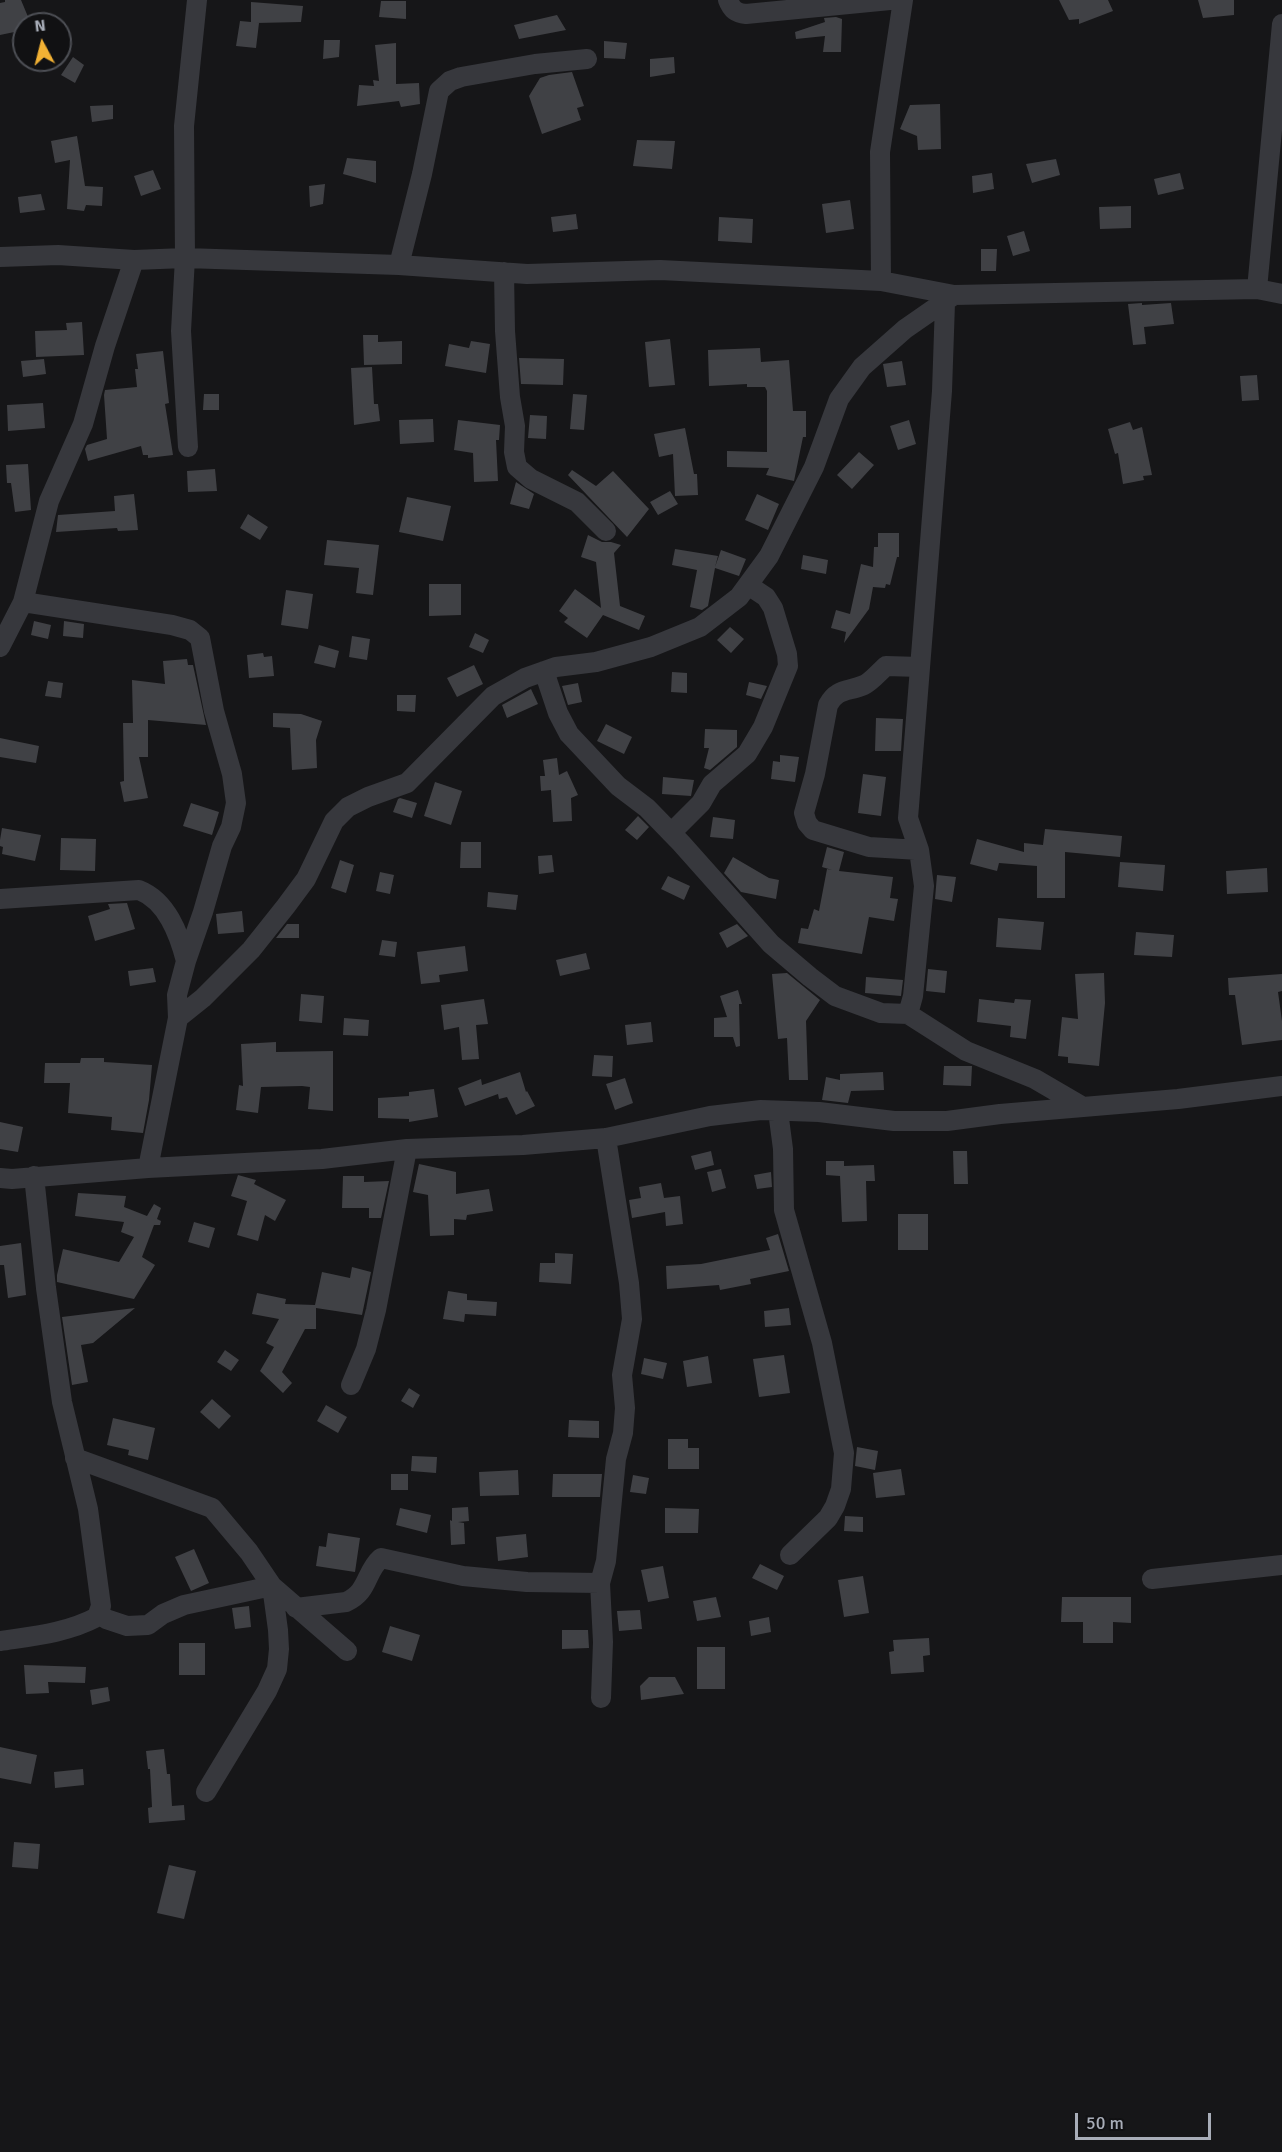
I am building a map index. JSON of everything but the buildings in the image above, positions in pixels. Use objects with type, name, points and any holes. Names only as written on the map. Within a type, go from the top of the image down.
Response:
[{"type":"street","points":[[188,447],[181,331],[185,258],[184,126],[197,0]]},
{"type":"street","points":[[728,0],[731,8],[737,13],[746,14],[890,0]]},
{"type":"street","points":[[881,281],[880,152],[903,0]]},
{"type":"street","points":[[1257,289],[1282,24]]},
{"type":"street","points":[[399,265],[440,91],[450,81],[461,77],[535,64],[587,58]]},
{"type":"street","points":[[0,257],[58,255],[134,260],[185,258],[399,265],[527,274],[660,270],[881,281],[950,299],[1257,289],[1282,294]]},
{"type":"street","points":[[0,647],[23,602],[49,501],[83,424],[105,346],[134,260]]},
{"type":"street","points":[[504,272],[506,342],[510,397],[515,426],[514,452],[518,467],[531,479],[577,502],[606,531]]},
{"type":"street","points":[[178,1018],[251,950],[272,924],[306,879],[334,821],[348,807],[383,790],[406,783],[493,696],[525,678],[556,667],[596,662],[651,647],[681,635],[700,627],[740,597],[769,556],[814,467],[839,399],[862,367],[905,329],[950,299]]},
{"type":"street","points":[[908,1014],[914,996],[924,886],[919,850],[909,818],[950,299]]},
{"type":"street","points":[[671,833],[701,803],[712,784],[747,754],[764,727],[788,666],[787,654],[773,608],[766,597],[748,585]]},
{"type":"street","points":[[23,602],[172,625],[190,630],[200,638],[214,711],[232,774],[236,803],[231,826],[222,846],[177,995],[178,1018],[148,1168]]},
{"type":"street","points":[[919,850],[869,847],[813,830],[807,824],[804,813],[832,696],[867,684],[886,666],[920,667]]},
{"type":"street","points":[[544,671],[558,713],[569,734],[618,786],[646,808],[671,833],[771,944],[810,977],[835,996],[881,1013],[908,1014],[966,1051],[1035,1079],[1083,1107]]},
{"type":"street","points":[[0,899],[139,890],[147,893],[170,920],[180,938],[186,960]]},
{"type":"street","points":[[4,1182],[34,1176],[322,1159],[407,1149],[523,1145],[606,1138],[710,1116],[761,1110],[819,1112],[894,1121],[947,1121],[1178,1099],[1282,1086]]},
{"type":"street","points":[[778,1111],[783,1149],[784,1210],[822,1343],[844,1453],[841,1489],[828,1518],[790,1555]]},
{"type":"street","points":[[601,1698],[603,1642],[600,1583],[606,1561],[616,1459],[623,1433],[625,1408],[622,1375],[632,1319],[628,1274],[606,1138]]},
{"type":"street","points":[[351,1385],[366,1349],[376,1310],[407,1149]]},
{"type":"street","points":[[0,1641],[57,1632],[90,1621],[97,1617],[101,1606],[88,1509],[62,1402],[46,1288],[34,1176]]},
{"type":"street","points":[[75,1458],[212,1508],[249,1552],[272,1586],[347,1651]]},
{"type":"street","points":[[296,1608],[346,1602],[353,1599],[362,1593],[374,1566],[381,1558],[463,1576],[527,1582],[600,1583]]},
{"type":"street","points":[[1152,1579],[1282,1565]]},
{"type":"street","points":[[99,1613],[106,1619],[127,1626],[148,1625],[163,1614],[184,1605],[272,1586]]},
{"type":"street","points":[[206,1792],[267,1691],[276,1669],[279,1649],[272,1586]]}]
